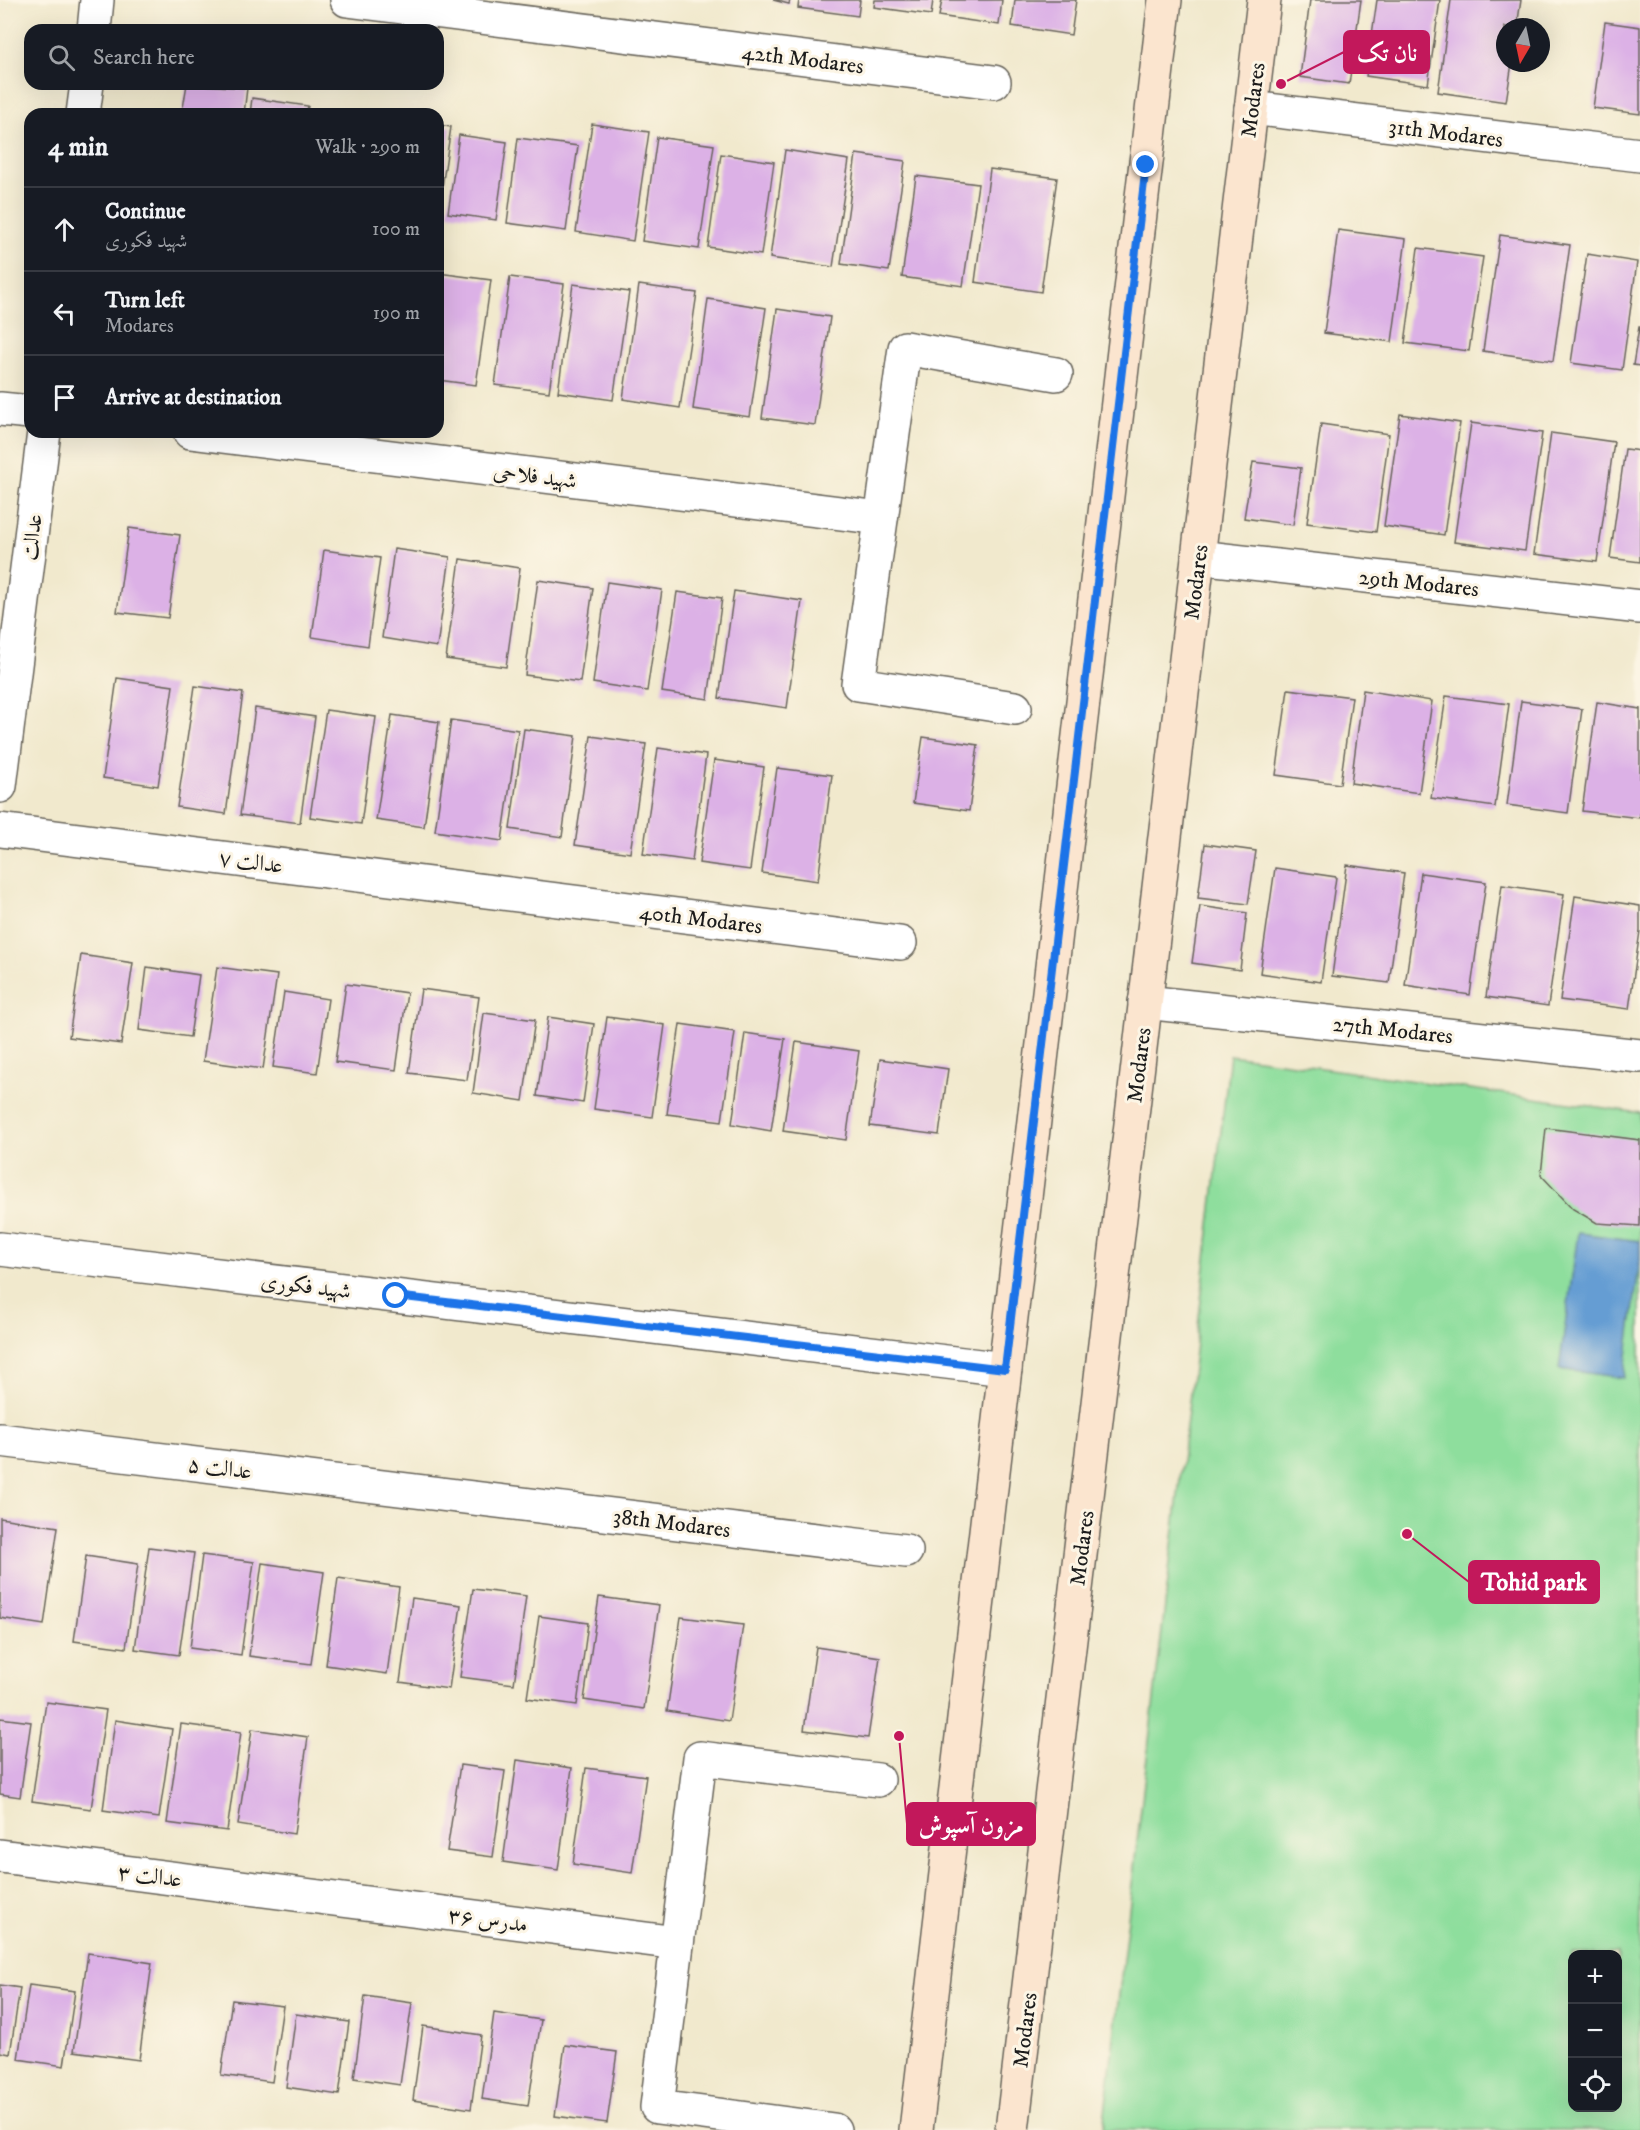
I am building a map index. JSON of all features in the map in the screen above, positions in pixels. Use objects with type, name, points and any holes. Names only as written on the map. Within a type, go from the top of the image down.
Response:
[{"type":"main road","points":[[916,2130],[1165,0]]},
{"type":"main road","name":"Modares","points":[[1012,2130],[1264,0]]},
{"type":"street","points":[[95,24],[98,0]]},
{"type":"street","name":"42th Modares","points":[[347,0],[994,82]]},
{"type":"street","points":[[84,108],[86,90]]},
{"type":"street","name":"31th Modares","points":[[1251,108],[1640,155]]},
{"type":"street","points":[[1015,708],[858,684],[905,348],[1056,374]]},
{"type":"street","points":[[0,409],[24,411]]},
{"type":"street","name":"عدالت","points":[[0,786],[43,438]]},
{"type":"street","name":"شهید فلاحی","points":[[238,438],[880,518]]},
{"type":"street","name":"29th Modares","points":[[1198,557],[1640,607]]},
{"type":"street","name":"عدالت ۷","points":[[0,830],[503,893]]},
{"type":"street","name":"40th Modares","points":[[503,893],[900,943]]},
{"type":"street","name":"27th Modares","points":[[1145,1002],[1640,1056]]},
{"type":"street","name":"شهید فکوری","points":[[0,1249],[1005,1369]]},
{"type":"street","name":"عدالت ۵","points":[[0,1440],[439,1494]]},
{"type":"street","name":"38th Modares","points":[[439,1494],[906,1551]]},
{"type":"street","points":[[834,2130],[657,2107],[700,1758],[878,1780]]},
{"type":"street","name":"عدالت ۳","points":[[0,1856],[299,1894]]},
{"type":"street","name":"مدرس ۳۶","points":[[299,1894],[677,1943]]},
{"type":"green space","points":[[1230,1055],[1640,1113],[1640,2130],[1103,2130]]},
{"type":"water","points":[[1578,1233],[1640,1241],[1640,1260],[1624,1378],[1559,1369]]},
{"type":"building","points":[[773,0],[790,0],[789,4]]},
{"type":"building","points":[[799,0],[860,0],[858,16],[798,8]]},
{"type":"building","points":[[875,0],[933,0],[931,15],[874,7]]},
{"type":"building","points":[[942,0],[1002,0],[999,25],[939,16]]},
{"type":"building","points":[[1015,0],[1076,0],[1071,35],[1012,26]]},
{"type":"building","points":[[1310,0],[1361,0],[1349,84],[1300,77]]},
{"type":"building","points":[[1377,0],[1440,0],[1428,85],[1366,76]]},
{"type":"building","points":[[1451,0],[1521,0],[1518,18],[1496,18],[1496,72],[1511,72],[1506,102],[1438,92]]},
{"type":"building","points":[[1605,22],[1640,27],[1640,114],[1593,108]]},
{"type":"building","points":[[186,90],[247,90],[245,108],[183,108]]},
{"type":"building","points":[[252,98],[308,106],[308,108],[251,108]]},
{"type":"building","points":[[592,124],[649,132],[633,241],[576,232]]},
{"type":"building","points":[[444,126],[451,127],[444,174]]},
{"type":"building","points":[[459,135],[507,142],[496,220],[448,213]]},
{"type":"building","points":[[657,137],[714,145],[699,249],[642,241]]},
{"type":"building","points":[[518,138],[578,146],[566,231],[507,223]]},
{"type":"building","points":[[785,150],[849,160],[833,267],[770,258]]},
{"type":"building","points":[[721,154],[774,162],[761,255],[708,247]]},
{"type":"building","points":[[856,154],[905,161],[889,271],[841,264]]},
{"type":"building","points":[[990,169],[1057,178],[1041,292],[975,282]]},
{"type":"building","points":[[916,176],[978,184],[963,286],[902,277]]},
{"type":"building","points":[[1338,230],[1406,239],[1392,342],[1324,333]]},
{"type":"building","points":[[1500,235],[1570,245],[1553,361],[1483,351]]},
{"type":"building","points":[[1418,248],[1483,257],[1469,351],[1405,343]]},
{"type":"building","points":[[1587,254],[1637,262],[1622,370],[1571,363]]},
{"type":"building","points":[[444,274],[491,280],[476,385],[444,381]]},
{"type":"building","points":[[510,277],[564,284],[549,392],[495,385]]},
{"type":"building","points":[[573,284],[629,292],[613,400],[558,392]]},
{"type":"building","points":[[639,285],[697,293],[680,408],[623,399]]},
{"type":"building","points":[[708,299],[766,308],[750,417],[693,409]]},
{"type":"building","points":[[777,309],[830,317],[815,425],[762,418]]},
{"type":"building","points":[[1640,327],[1640,366],[1633,365]]},
{"type":"building","points":[[1400,414],[1460,423],[1444,535],[1384,526]]},
{"type":"building","points":[[1471,423],[1542,433],[1525,551],[1454,542]]},
{"type":"building","points":[[1321,424],[1389,434],[1376,532],[1307,523]]},
{"type":"building","points":[[1551,433],[1614,442],[1597,562],[1534,554]]},
{"type":"building","points":[[1625,449],[1640,451],[1640,562],[1610,558]]},
{"type":"building","points":[[1253,462],[1301,468],[1293,525],[1244,518]]},
{"type":"building","points":[[129,528],[180,535],[168,618],[117,612]]},
{"type":"building","points":[[394,549],[450,557],[437,647],[382,638]]},
{"type":"building","points":[[324,550],[380,558],[368,646],[312,637]]},
{"type":"building","points":[[460,559],[520,568],[506,667],[446,659]]},
{"type":"building","points":[[538,580],[593,588],[580,682],[525,675]]},
{"type":"building","points":[[607,582],[662,590],[647,691],[593,683]]},
{"type":"building","points":[[734,591],[802,601],[787,708],[719,698]]},
{"type":"building","points":[[677,592],[722,598],[708,699],[662,692]]},
{"type":"building","points":[[117,678],[173,686],[158,786],[103,778]]},
{"type":"building","points":[[195,686],[243,693],[226,814],[177,807]]},
{"type":"building","points":[[1288,689],[1352,697],[1340,784],[1276,775]]},
{"type":"building","points":[[1363,690],[1432,701],[1419,793],[1351,783]]},
{"type":"building","points":[[1446,696],[1509,704],[1495,807],[1431,798]]},
{"type":"building","points":[[1521,701],[1582,709],[1568,813],[1507,805]]},
{"type":"building","points":[[1597,702],[1640,709],[1640,818],[1582,811]]},
{"type":"building","points":[[255,708],[315,717],[300,823],[240,815]]},
{"type":"building","points":[[326,710],[376,717],[361,824],[310,817]]},
{"type":"building","points":[[392,715],[439,722],[424,827],[376,820]]},
{"type":"building","points":[[451,720],[518,730],[502,841],[435,831]]},
{"type":"building","points":[[524,729],[576,736],[562,837],[510,829]]},
{"type":"building","points":[[591,736],[646,744],[630,853],[575,845]]},
{"type":"building","points":[[923,737],[978,745],[969,811],[913,803]]},
{"type":"building","points":[[658,748],[706,755],[692,861],[643,854]]},
{"type":"building","points":[[714,760],[764,767],[750,870],[699,863]]},
{"type":"building","points":[[777,768],[832,775],[818,881],[762,873]]},
{"type":"building","points":[[1205,844],[1256,851],[1248,904],[1198,898]]},
{"type":"building","points":[[1347,865],[1404,873],[1389,983],[1332,976]]},
{"type":"building","points":[[1275,868],[1336,877],[1321,982],[1260,973]]},
{"type":"building","points":[[1421,873],[1486,882],[1470,995],[1405,985]]},
{"type":"building","points":[[1502,885],[1564,894],[1548,1006],[1486,997]]},
{"type":"building","points":[[1575,896],[1640,906],[1640,931],[1629,1009],[1560,1000]]},
{"type":"building","points":[[1200,906],[1247,913],[1240,970],[1192,963]]},
{"type":"building","points":[[81,955],[133,963],[121,1044],[69,1037]]},
{"type":"building","points":[[147,967],[199,975],[190,1037],[139,1030]]},
{"type":"building","points":[[217,967],[277,975],[263,1069],[203,1061]]},
{"type":"building","points":[[346,984],[407,993],[396,1070],[335,1062]]},
{"type":"building","points":[[421,989],[479,997],[467,1080],[409,1073]]},
{"type":"building","points":[[284,992],[328,999],[317,1073],[273,1067]]},
{"type":"building","points":[[484,1013],[535,1020],[523,1101],[473,1093]]},
{"type":"building","points":[[548,1017],[594,1024],[583,1103],[537,1096]]},
{"type":"building","points":[[607,1017],[665,1025],[652,1117],[594,1109]]},
{"type":"building","points":[[680,1024],[735,1032],[722,1121],[667,1114]]},
{"type":"building","points":[[745,1033],[785,1039],[771,1131],[732,1124]]},
{"type":"building","points":[[796,1042],[859,1051],[846,1140],[783,1131]]},
{"type":"building","points":[[880,1059],[948,1069],[939,1135],[870,1126]]},
{"type":"building","points":[[1546,1128],[1640,1140],[1640,1226],[1597,1223],[1573,1209],[1541,1175]]},
{"type":"building","points":[[0,1518],[58,1527],[44,1625],[0,1618]]},
{"type":"building","points":[[149,1547],[194,1553],[179,1655],[135,1649]]},
{"type":"building","points":[[202,1555],[254,1562],[241,1655],[190,1648]]},
{"type":"building","points":[[86,1556],[138,1564],[126,1648],[74,1641]]},
{"type":"building","points":[[262,1563],[324,1572],[311,1664],[249,1656]]},
{"type":"building","points":[[338,1578],[399,1587],[387,1674],[326,1665]]},
{"type":"building","points":[[473,1589],[526,1596],[514,1684],[460,1677]]},
{"type":"building","points":[[599,1597],[659,1605],[644,1709],[584,1700]]},
{"type":"building","points":[[412,1598],[461,1605],[449,1689],[400,1682]]},
{"type":"building","points":[[539,1616],[588,1623],[577,1705],[527,1698]]},
{"type":"building","points":[[681,1617],[743,1625],[729,1721],[667,1711]]},
{"type":"building","points":[[816,1647],[880,1657],[868,1738],[804,1730]]},
{"type":"building","points":[[46,1702],[106,1710],[91,1809],[32,1801]]},
{"type":"building","points":[[0,1718],[31,1722],[20,1797],[0,1794]]},
{"type":"building","points":[[115,1720],[172,1729],[159,1818],[103,1810]]},
{"type":"building","points":[[181,1724],[241,1732],[227,1831],[167,1823]]},
{"type":"building","points":[[252,1729],[308,1737],[294,1834],[238,1825]]},
{"type":"building","points":[[517,1760],[572,1768],[558,1870],[503,1862]]},
{"type":"building","points":[[460,1765],[505,1771],[493,1857],[447,1851]]},
{"type":"building","points":[[586,1768],[646,1776],[632,1873],[573,1864]]},
{"type":"building","points":[[88,1953],[152,1963],[139,2060],[74,2051]]},
{"type":"building","points":[[0,1985],[20,1988],[10,2054],[0,2052]]},
{"type":"building","points":[[29,1985],[75,1991],[64,2066],[18,2059]]},
{"type":"building","points":[[365,1996],[412,2003],[400,2085],[354,2078]]},
{"type":"building","points":[[232,2000],[283,2006],[272,2082],[221,2075]]},
{"type":"building","points":[[494,2013],[541,2020],[528,2106],[482,2099]]},
{"type":"building","points":[[296,2014],[349,2022],[339,2095],[286,2087]]},
{"type":"building","points":[[423,2026],[481,2035],[471,2109],[413,2100]]},
{"type":"building","points":[[565,2045],[617,2052],[607,2123],[555,2116]]},
{"type":"place","name":"نان تک","points":[[1281,84]]},
{"type":"place","name":"Tohid park","points":[[1407,1534]]},
{"type":"place","name":"مزون آسپوش","points":[[899,1736]]},
{"type":"route","points":[[396,1296],[1005,1369],[1146,165]]}]
